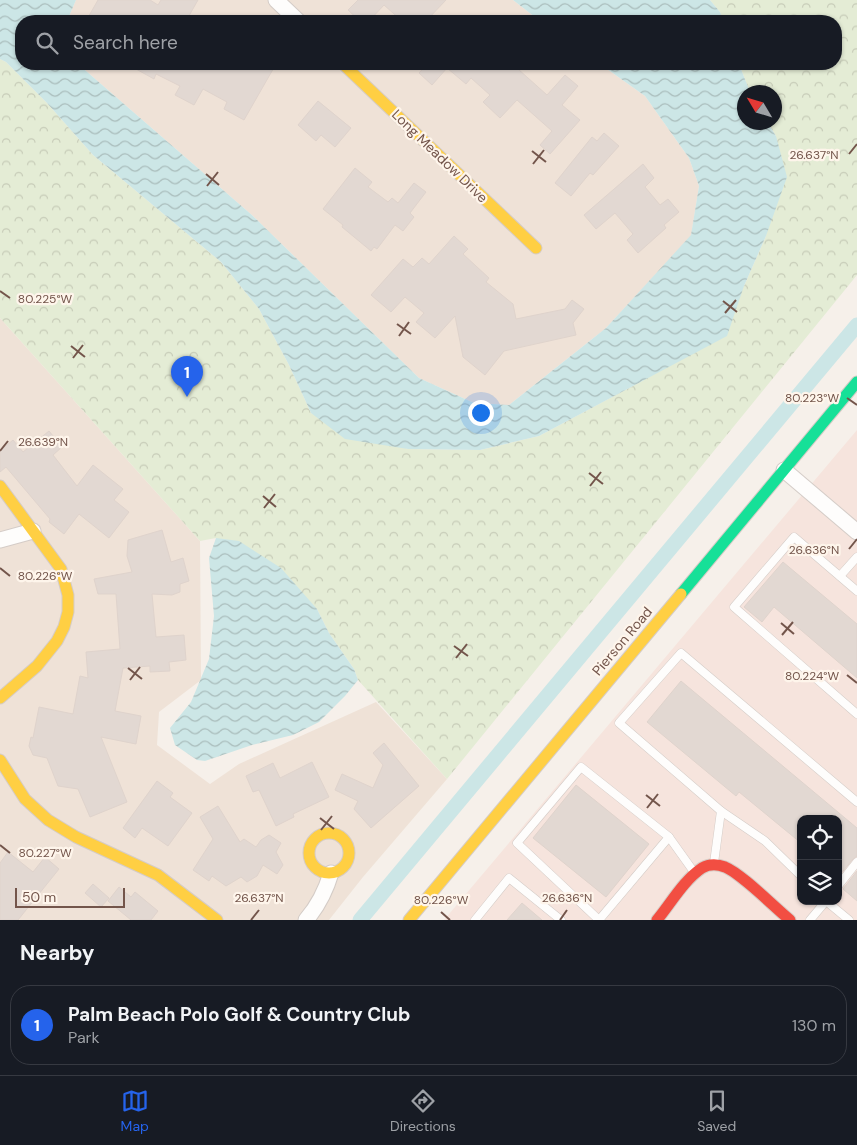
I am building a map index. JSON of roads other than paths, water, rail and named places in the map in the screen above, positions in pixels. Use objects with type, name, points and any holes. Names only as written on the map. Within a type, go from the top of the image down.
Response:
[{"type":"street","points":[[276,0],[292,15]]},
{"type":"street","name":"Long Meadow Drive","points":[[349,70],[536,248]]},
{"type":"street","name":"Pierson Road","points":[[409,920],[857,382]]},
{"type":"street","points":[[784,470],[857,532]]},
{"type":"street","points":[[0,486],[61,570],[65,579],[68,599],[66,619],[59,638],[48,655],[18,684],[0,698]]},
{"type":"street","points":[[0,540],[33,531]]},
{"type":"street","points":[[0,760],[20,792],[34,809],[51,822],[99,847],[151,870],[217,920]]},
{"type":"street","points":[[657,920],[696,874],[703,868],[714,864],[734,871],[790,920]]},
{"type":"street","points":[[306,920],[318,906],[332,873]]},
{"type":"lane","points":[[857,591],[794,537],[734,607],[857,714]]},
{"type":"lane","points":[[840,576],[857,557]]},
{"type":"lane","points":[[797,872],[765,841],[721,811],[619,723],[681,653],[857,802]]},
{"type":"lane","points":[[669,837],[599,920],[517,843],[581,767],[669,837],[696,874]]},
{"type":"lane","points":[[714,864],[721,811]]},
{"type":"lane","points":[[842,881],[857,862]]},
{"type":"lane","points":[[475,920],[509,878],[561,920]]},
{"type":"lane","points":[[810,920],[823,905]]},
{"type":"lane","points":[[831,905],[849,920]]},
{"type":"water","points":[[0,0],[76,0],[70,15],[15,15],[15,70],[85,70],[253,216],[419,378],[474,403],[509,405],[606,328],[691,235],[699,186],[689,158],[645,96],[608,70],[741,70],[747,85],[737,85],[737,130],[772,130],[776,136],[787,177],[766,236],[744,286],[727,336],[539,436],[480,450],[408,449],[345,439],[311,413],[289,365],[259,309],[221,262],[93,155],[47,103],[6,62],[0,59]]},
{"type":"water","points":[[513,0],[710,0],[721,15],[532,15]]},
{"type":"water","points":[[216,538],[239,541],[281,568],[317,609],[329,633],[354,669],[358,680],[319,722],[293,735],[252,745],[205,761],[197,760],[175,745],[170,728],[191,702],[209,659],[214,616],[209,558]]},
{"type":"waterway","points":[[360,920],[857,325]]},
{"type":"place","name":"Palm Beach Polo Golf & Country Club","points":[[187,397]]}]
